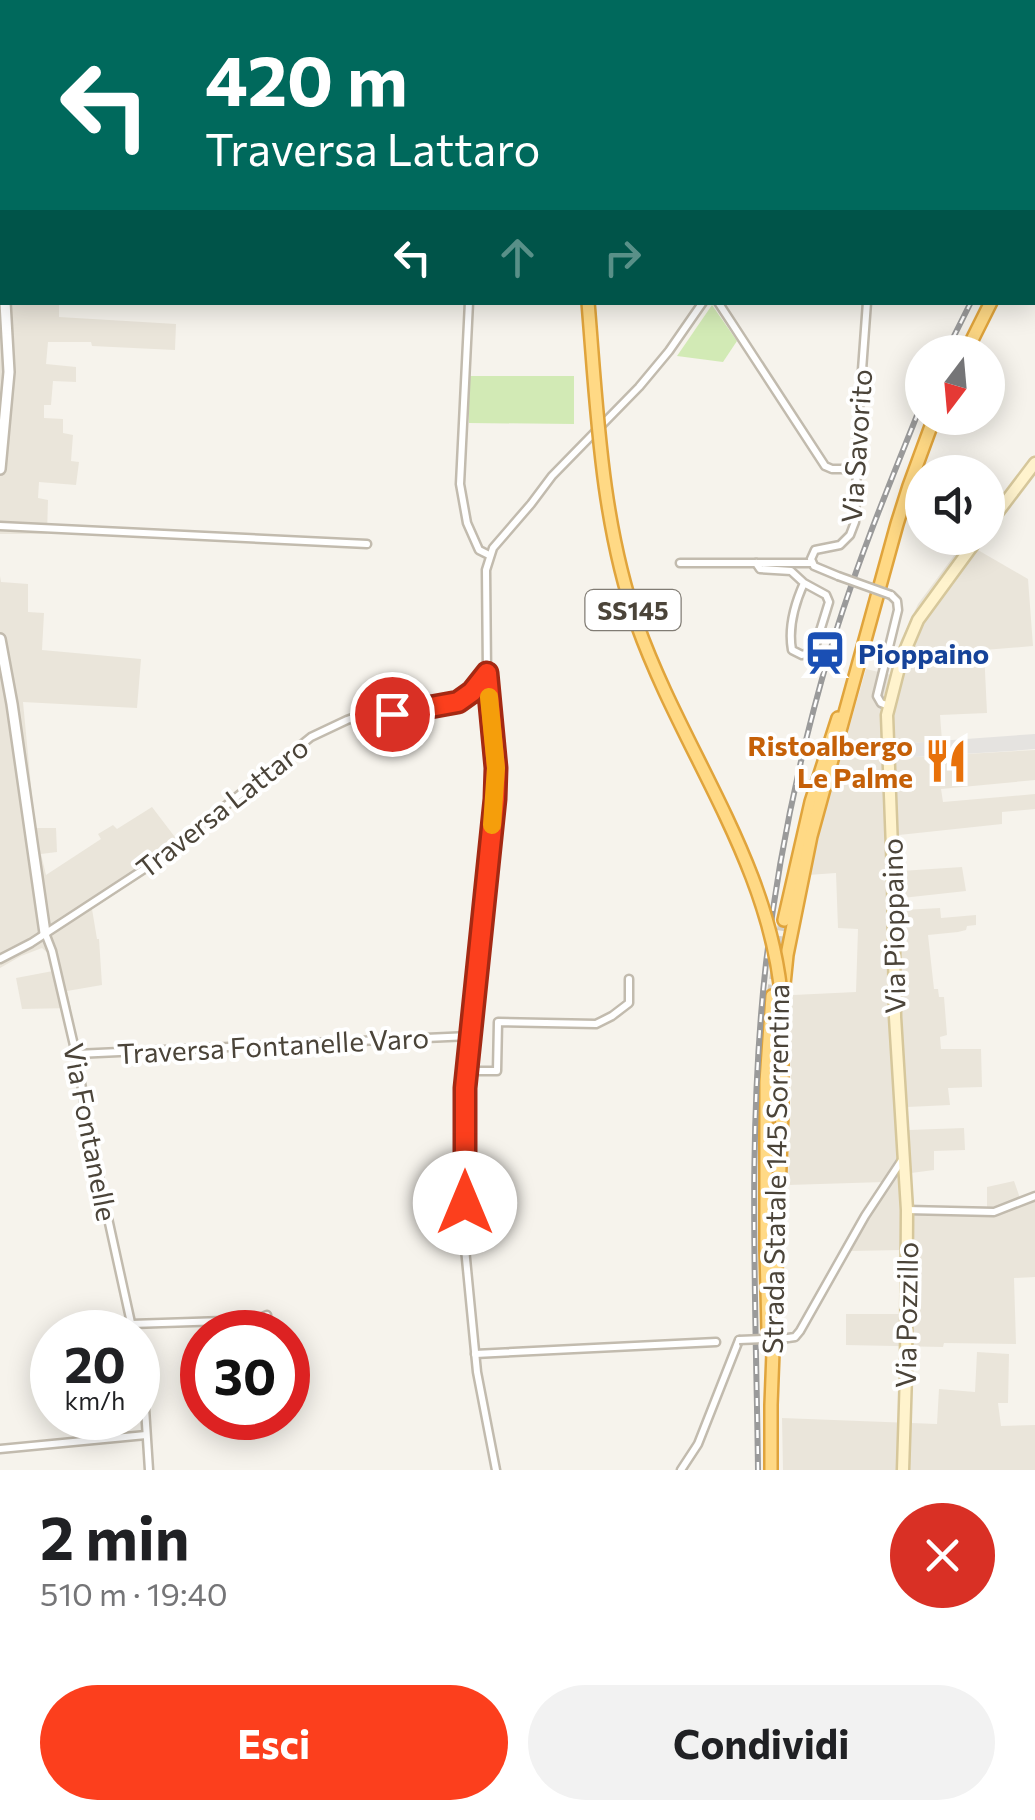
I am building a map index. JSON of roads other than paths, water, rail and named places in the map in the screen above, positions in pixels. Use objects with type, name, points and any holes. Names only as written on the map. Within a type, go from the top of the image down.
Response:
[{"type":"highway","name":"Strada Statale 145 Sorrentina","points":[[588,305],[606,491],[624,577],[651,658],[760,894],[776,955],[782,1113],[771,1470]]},
{"type":"highway","points":[[974,335],[990,305]]},
{"type":"highway","points":[[772,1369],[767,1318],[767,1058],[798,895],[830,768],[905,498],[928,435]]},
{"type":"highway","points":[[784,920],[821,764],[855,677]]},
{"type":"main road","points":[[1005,503],[1035,463]]},
{"type":"main road","name":"Via Pioppaino","points":[[902,1159],[888,706],[918,620],[966,555]]},
{"type":"main road","name":"Via Pozzillo","points":[[902,1159],[907,1323],[903,1470]]},
{"type":"street","points":[[0,468],[9,372],[5,305]]},
{"type":"street","points":[[469,305],[460,484],[467,523],[478,550],[489,556]]},
{"type":"street","points":[[496,1470],[475,1354],[464,1238],[467,1072],[495,799],[487,673],[486,570],[489,556],[552,476],[646,378],[701,305]]},
{"type":"street","points":[[720,305],[825,466],[858,469]]},
{"type":"street","name":"Via Savorito","points":[[812,563],[815,550],[846,541],[856,514],[867,305]]},
{"type":"street","points":[[0,526],[368,544]]},
{"type":"street","points":[[680,563],[812,563],[892,595],[898,610],[877,696],[888,706]]},
{"type":"street","points":[[756,563],[760,569],[791,571],[826,595],[829,602],[816,644],[811,652],[802,655],[792,650],[790,641],[804,583]]},
{"type":"street","points":[[0,639],[44,933]]},
{"type":"street","name":"Traversa Lattaro","points":[[0,960],[161,858],[310,737],[361,716],[458,702],[487,673]]},
{"type":"street","name":"Via Fontanelle","points":[[44,933],[52,951],[76,1054],[128,1310]]},
{"type":"street","points":[[467,1072],[497,1071],[498,1022],[600,1023],[630,1003],[629,979]]},
{"type":"street","name":"Traversa Fontanelle Varo","points":[[76,1054],[470,1036]]},
{"type":"street","points":[[681,1470],[698,1444],[739,1340],[795,1337],[902,1159]]},
{"type":"street","points":[[906,1210],[994,1212],[1035,1196]]},
{"type":"street","points":[[475,1354],[716,1342]]},
{"type":"street","points":[[0,1450],[97,1440]]},
{"type":"street","points":[[146,1440],[149,1470]]},
{"type":"tunnel","points":[[772,996],[784,920]]},
{"type":"railway","points":[[954,335],[970,305]]},
{"type":"railway","points":[[758,1470],[756,1089],[777,884],[800,767],[830,651],[861,557],[909,435]]},
{"type":"place","name":"Pioppaino","points":[[825,653]]},
{"type":"place","name":"Ristoalbergo Le Palme","points":[[946,761]]}]
